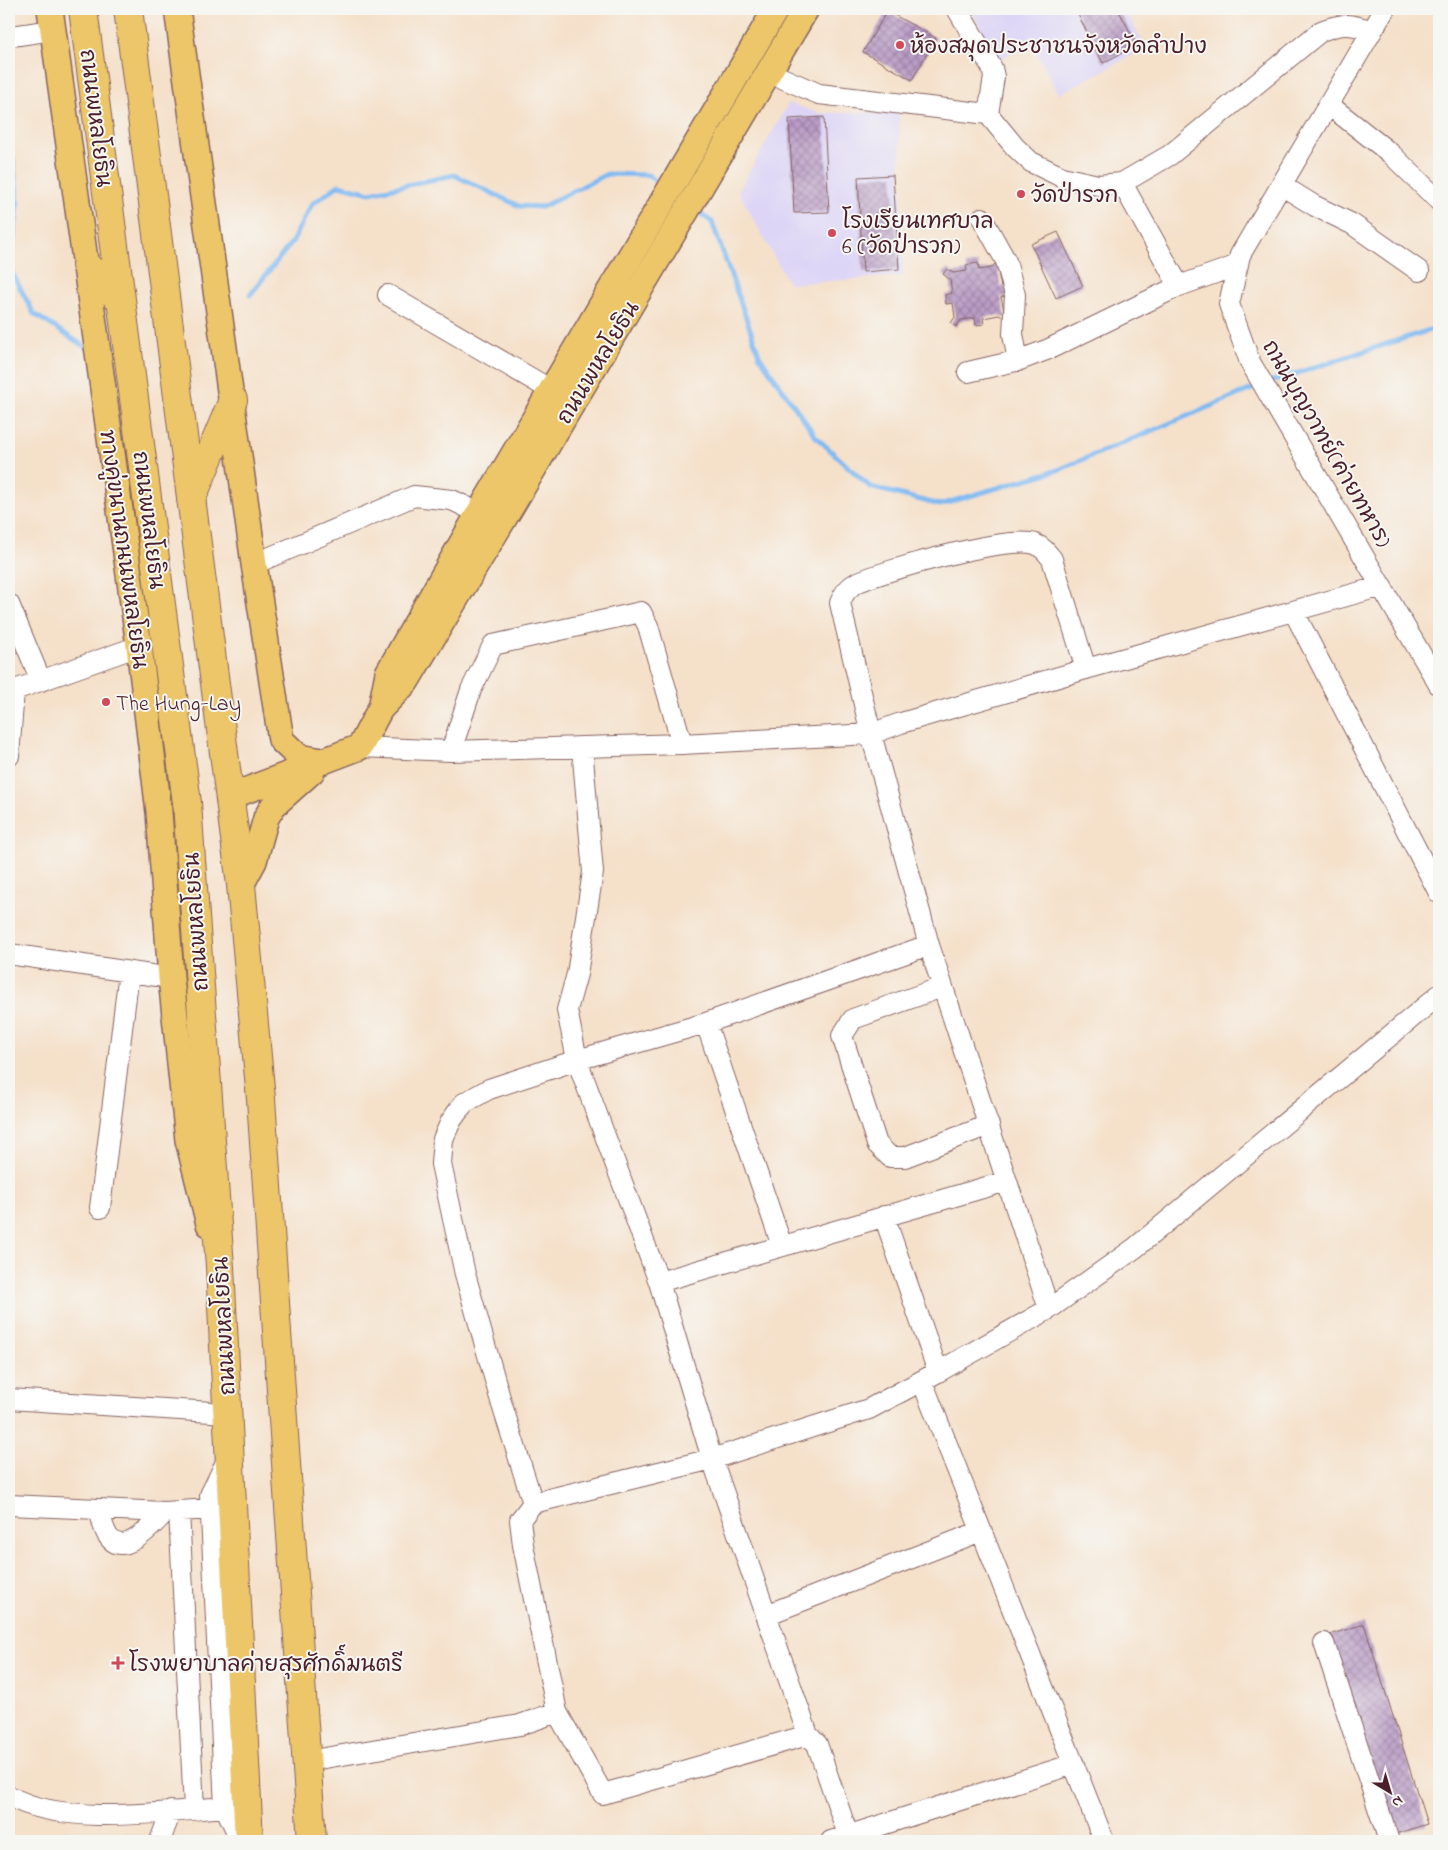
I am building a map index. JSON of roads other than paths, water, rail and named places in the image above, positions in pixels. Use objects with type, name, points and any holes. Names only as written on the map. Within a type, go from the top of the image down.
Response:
[{"type":"highway","name":"ถนนพหลโยธิน","points":[[83,9],[187,803],[220,1267],[228,1458],[249,1841]]},
{"type":"highway","name":"ถนนพหลโยธิน","points":[[128,9],[190,502],[241,885],[261,1099],[312,1841]]},
{"type":"highway","points":[[86,265],[121,301]]},
{"type":"highway","points":[[190,502],[233,400]]},
{"type":"highway","points":[[187,803],[229,797]]},
{"type":"main road","points":[[178,9],[254,564],[281,740],[299,757],[322,761]]},
{"type":"main road","name":"ถนนพหลโยธิน","points":[[360,747],[380,709],[388,673],[478,513],[776,9]]},
{"type":"main road","name":"ถนนพหลโยธิน","points":[[380,709],[406,682],[806,9]]},
{"type":"main road","name":"ทางคู่ขนานถนนพหลโยธิน","points":[[51,19],[139,646],[159,812],[171,978],[188,1140],[220,1267]]},
{"type":"main road","points":[[229,797],[360,747]]},
{"type":"main road","points":[[241,885],[254,861],[266,818],[286,794],[322,761]]},
{"type":"street","points":[[957,9],[992,68],[994,77],[988,114]]},
{"type":"street","name":"ถนนบุญวาทย์(ค่ายทหาร)","points":[[1385,9],[1240,255],[1229,304],[1250,362],[1439,685]]},
{"type":"street","points":[[12,36],[51,19]]},
{"type":"street","points":[[768,72],[819,94],[988,114],[1015,147],[1031,162],[1062,177],[1110,186],[1122,183],[1170,155],[1321,31],[1340,24],[1355,25],[1372,31]]},
{"type":"street","points":[[1328,105],[1390,153],[1439,201]]},
{"type":"street","points":[[1122,183],[1179,286]]},
{"type":"street","points":[[1281,184],[1315,206],[1352,224],[1419,271]]},
{"type":"street","points":[[672,185],[693,199]]},
{"type":"street","points":[[982,218],[1006,261],[1013,286],[1016,303],[1013,334],[1018,361]]},
{"type":"street","points":[[968,372],[1018,361],[1066,342],[1179,286],[1238,264]]},
{"type":"street","points":[[388,296],[551,390]]},
{"type":"street","points":[[512,457],[533,471]]},
{"type":"street","points":[[254,564],[414,496],[452,500],[478,513]]},
{"type":"street","points":[[1049,1309],[929,945],[871,734],[840,603],[844,592],[855,584],[931,560],[992,545],[1034,543],[1044,549],[1052,559],[1086,670]]},
{"type":"street","points":[[360,747],[451,751],[682,744],[871,734],[901,723],[1382,586]]},
{"type":"street","points":[[9,604],[41,681]]},
{"type":"street","points":[[451,751],[471,690],[493,645],[640,612],[648,626],[682,744]]},
{"type":"street","points":[[1294,612],[1439,893]]},
{"type":"street","points":[[9,756],[11,691],[139,646]]},
{"type":"street","points":[[582,747],[593,872],[577,974],[567,1010],[577,1060],[659,1282],[712,1459],[808,1735],[817,1744],[843,1839],[1074,1764]]},
{"type":"street","points":[[534,1503],[502,1404],[465,1274],[441,1164],[443,1139],[451,1121],[464,1103],[489,1089],[577,1060],[706,1023],[929,945]]},
{"type":"street","points":[[9,954],[171,978]]},
{"type":"street","points":[[100,1208],[129,972]]},
{"type":"street","points":[[942,987],[853,1019],[842,1036],[877,1144],[890,1157],[905,1157],[989,1125]]},
{"type":"street","points":[[808,1735],[603,1794],[557,1712],[523,1545],[520,1520],[534,1503],[712,1459],[869,1409],[930,1377],[1049,1309],[1135,1248],[1439,995]]},
{"type":"street","points":[[706,1023],[782,1246]]},
{"type":"street","points":[[659,1282],[1007,1181]]},
{"type":"street","points":[[884,1216],[930,1377],[981,1531],[1104,1841]]},
{"type":"street","points":[[9,1399],[227,1413]]},
{"type":"street","points":[[228,1458],[210,1495],[210,1509],[225,1807],[241,1841]]},
{"type":"street","points":[[9,1505],[100,1510],[172,1511],[210,1509]]},
{"type":"street","points":[[100,1510],[106,1536],[112,1542],[122,1543],[135,1540],[172,1511]]},
{"type":"street","points":[[172,1511],[194,1809]]},
{"type":"street","points":[[766,1615],[981,1531]]},
{"type":"street","points":[[1324,1643],[1389,1841]]},
{"type":"street","points":[[307,1762],[520,1725],[557,1712]]},
{"type":"street","points":[[9,1796],[27,1806],[102,1816],[225,1807]]},
{"type":"street","points":[[160,1841],[171,1811]]},
{"type":"waterway","points":[[9,155],[13,158],[18,204],[10,269],[34,314],[87,348]]},
{"type":"waterway","points":[[250,295],[292,242],[312,204],[339,185],[370,193],[454,175],[519,206],[542,207],[607,174],[648,175],[663,187]]},
{"type":"waterway","points":[[694,209],[712,222],[760,357],[816,437],[870,487],[940,505],[1058,470],[1259,386]]},
{"type":"waterway","points":[[1267,383],[1439,327]]},
{"type":"place","name":"ห้องสมุดประชาชนจังหวัดลำปาง","points":[[900,45]]},
{"type":"place","name":"วัดป่ารวก","points":[[1021,194]]},
{"type":"place","name":"โรงเรียนเทศบาล 6 (วัดป่ารวก)","points":[[832,233]]},
{"type":"place","name":"The Hung-Lay","points":[[106,702]]},
{"type":"place","name":"โรงพยาบาลค่ายสุรศักดิ์มนตรี","points":[[118,1663]]}]
